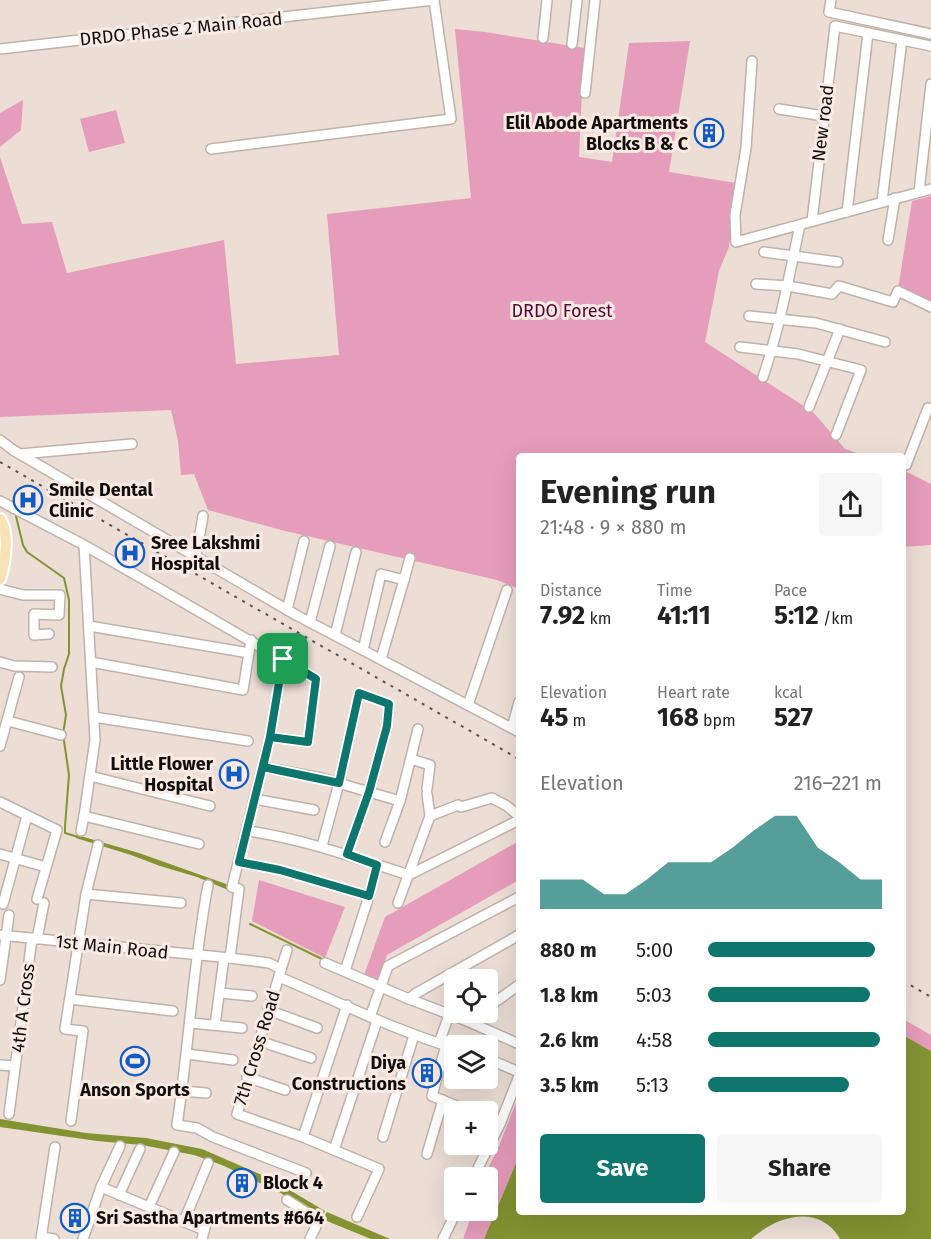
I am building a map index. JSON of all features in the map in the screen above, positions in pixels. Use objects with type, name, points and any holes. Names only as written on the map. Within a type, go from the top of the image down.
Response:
[{"type":"main road","points":[[0,519],[4,525],[5,563],[0,578]]},
{"type":"street","points":[[211,149],[451,119],[434,0]]},
{"type":"street","name":"DRDO Phase 2 Main Road","points":[[0,49],[434,0]]},
{"type":"street","points":[[543,38],[547,0]]},
{"type":"street","points":[[572,44],[577,0]]},
{"type":"street","points":[[585,93],[595,0]]},
{"type":"street","points":[[831,0],[830,12],[931,34]]},
{"type":"street","name":"New road","points":[[812,221],[835,26],[868,33]]},
{"type":"street","points":[[847,212],[868,33],[931,46]]},
{"type":"street","points":[[882,201],[902,40]]},
{"type":"street","points":[[753,61],[746,148],[735,215],[736,242],[931,189]]},
{"type":"street","points":[[920,192],[931,84]]},
{"type":"street","points":[[779,109],[824,116]]},
{"type":"street","points":[[888,240],[895,198]]},
{"type":"street","points":[[763,377],[788,286],[800,225]]},
{"type":"street","points":[[764,252],[838,262]]},
{"type":"street","points":[[756,284],[788,286],[832,294],[839,286],[893,302],[898,291],[931,307]]},
{"type":"street","points":[[749,316],[816,323],[885,342]]},
{"type":"street","points":[[809,407],[840,329]]},
{"type":"street","points":[[740,347],[772,350],[861,370],[836,435]]},
{"type":"street","points":[[906,465],[928,408],[931,409]]},
{"type":"street","points":[[0,440],[20,454],[287,610],[516,730]]},
{"type":"street","points":[[20,454],[132,444]]},
{"type":"street","points":[[0,501],[84,545],[316,679],[308,742],[270,737]]},
{"type":"street","points":[[196,556],[202,516]]},
{"type":"street","points":[[287,610],[304,541]]},
{"type":"street","points":[[81,831],[95,740],[84,545]]},
{"type":"street","points":[[310,622],[330,546]]},
{"type":"street","points":[[335,635],[356,552]]},
{"type":"street","points":[[381,659],[410,558]]},
{"type":"street","points":[[363,650],[381,574],[404,580]]},
{"type":"street","points":[[0,589],[23,595],[60,594],[59,615],[34,614],[34,635],[49,634]]},
{"type":"street","points":[[468,705],[507,590]]},
{"type":"street","points":[[89,626],[249,653]]},
{"type":"street","points":[[91,662],[243,690],[251,640]]},
{"type":"street","points":[[215,1025],[239,889],[232,887],[270,737],[283,659]]},
{"type":"street","points":[[0,662],[14,666],[52,668]]},
{"type":"street","points":[[0,746],[19,677]]},
{"type":"street","points":[[322,846],[359,693],[389,704],[387,726],[369,792],[347,854]]},
{"type":"street","points":[[94,717],[248,741]]},
{"type":"street","points":[[8,721],[61,735]]},
{"type":"street","points":[[385,842],[400,801],[418,729]]},
{"type":"street","points":[[398,903],[429,819],[427,791],[430,765],[411,759]]},
{"type":"street","points":[[263,767],[339,783],[400,801]]},
{"type":"street","points":[[90,776],[210,806]]},
{"type":"street","points":[[429,819],[458,805],[461,807],[492,798],[507,806],[516,815]]},
{"type":"street","points":[[254,800],[314,810]]},
{"type":"street","points":[[0,802],[27,816],[3,904]]},
{"type":"street","name":"4th A Cross","points":[[9,1114],[46,867],[57,830],[27,816]]},
{"type":"street","points":[[84,816],[199,844]]},
{"type":"street","points":[[248,831],[322,846],[409,875],[516,820]]},
{"type":"street","points":[[71,1121],[83,1031],[65,1029],[86,894],[98,845]]},
{"type":"street","points":[[0,854],[46,867]]},
{"type":"street","points":[[239,862],[280,870],[369,896]]},
{"type":"street","points":[[345,971],[377,865]]},
{"type":"street","points":[[208,885],[197,956],[191,1023],[177,1125],[197,1128],[213,1137],[306,1173]]},
{"type":"street","points":[[86,894],[181,903]]},
{"type":"street","points":[[334,1150],[388,966],[516,899]]},
{"type":"street","points":[[0,980],[3,935],[9,915]]},
{"type":"street","name":"1st Main Road","points":[[3,935],[269,963],[280,973]]},
{"type":"street","points":[[409,999],[516,937]]},
{"type":"street","name":"7th Cross Road","points":[[287,950],[235,1118],[303,1137],[379,1169],[357,1217]]},
{"type":"street","points":[[325,963],[444,1013]]},
{"type":"street","points":[[280,973],[373,1019],[444,1044]]},
{"type":"street","points":[[498,1000],[516,987]]},
{"type":"street","points":[[220,993],[252,996]]},
{"type":"street","points":[[70,999],[173,1011]]},
{"type":"street","points":[[303,1137],[347,1005]]},
{"type":"street","points":[[268,1010],[317,1029]]},
{"type":"street","points":[[191,1023],[242,1029]]},
{"type":"street","points":[[472,1023],[516,1043]]},
{"type":"street","points":[[383,1137],[414,1035]]},
{"type":"street","points":[[259,1041],[311,1058]]},
{"type":"street","points":[[187,1054],[233,1060]]},
{"type":"street","points":[[427,1154],[442,1100],[432,1096],[444,1055]]},
{"type":"street","points":[[498,1064],[516,1073]]},
{"type":"street","points":[[0,1065],[15,1066]]},
{"type":"street","points":[[247,1077],[285,1089]]},
{"type":"street","points":[[478,1167],[500,1124],[516,1082]]},
{"type":"street","points":[[182,1091],[206,1093]]},
{"type":"street","points":[[83,1239],[101,1187],[120,1146]]},
{"type":"street","points":[[54,1239],[41,1238],[55,1147]]},
{"type":"street","points":[[119,1194],[140,1149]]},
{"type":"street","points":[[149,1207],[174,1152]]},
{"type":"street","points":[[184,1221],[208,1163]]},
{"type":"street","points":[[101,1187],[205,1230]]},
{"type":"street","points":[[287,1200],[319,1220],[310,1239]]},
{"type":"street","points":[[443,1239],[452,1221]]},
{"type":"green space","name":"DRDO Forest","points":[[455,29],[584,48],[579,157],[612,162],[629,43],[690,41],[669,172],[736,183],[729,247],[719,271],[705,342],[813,412],[845,449],[856,453],[516,453],[516,588],[497,580],[281,530],[208,510],[194,474],[181,475],[178,441],[171,410],[0,417],[0,157],[22,224],[52,222],[67,273],[224,240],[236,364],[339,355],[327,214],[471,198]]},
{"type":"green space","points":[[23,100],[21,130],[0,147],[0,113]]},
{"type":"green space","points":[[116,110],[125,143],[89,152],[80,119]]},
{"type":"green space","points":[[931,196],[931,305],[898,289],[912,201]]},
{"type":"green space","points":[[906,472],[931,484],[931,545],[906,547]]},
{"type":"green space","points":[[516,843],[516,882],[387,955],[378,980],[364,975],[385,917]]},
{"type":"green space","points":[[259,880],[345,907],[325,958],[252,921]]},
{"type":"green space","points":[[906,1021],[931,1035],[931,1051],[906,1037]]},
{"type":"green space","points":[[516,1103],[516,1163],[498,1206],[498,1167],[489,1167],[495,1155],[498,1155],[498,1148]]},
{"type":"green space","points":[[469,1221],[492,1221],[484,1239],[463,1239]]},
{"type":"shaded area","points":[[77,835],[139,853],[229,885],[228,890],[197,877],[76,838]]},
{"type":"shaded area","points":[[906,1037],[931,1051],[931,1239],[840,1239],[821,1221],[809,1217],[797,1217],[773,1224],[751,1239],[484,1239],[492,1221],[498,1221],[498,1206],[516,1163],[516,1215],[906,1215]]},
{"type":"shaded area","points":[[0,1119],[86,1133],[146,1138],[202,1149],[271,1179],[325,1211],[321,1219],[279,1192],[222,1165],[194,1155],[142,1145],[0,1127]]},
{"type":"shaded area","points":[[327,1212],[390,1239],[371,1239],[322,1219]]},
{"type":"waterway","points":[[16,516],[27,552],[64,578],[69,600],[69,654],[61,686],[66,715],[63,734],[69,775],[65,833],[78,837]]},
{"type":"waterway","points":[[250,924],[322,959]]},
{"type":"railway","points":[[0,462],[516,757]]},
{"type":"railway","points":[[906,983],[931,997]]},
{"type":"place","name":"Elil Abode Apartments Blocks B & C","points":[[709,133]]},
{"type":"place","name":"Smile Dental Clinic","points":[[28,500]]},
{"type":"place","name":"Sree Lakshmi Hospital","points":[[130,553]]},
{"type":"place","name":"Little Flower Hospital","points":[[234,774]]},
{"type":"place","name":"Anson Sports","points":[[135,1061]]},
{"type":"place","name":"Diya Constructions","points":[[427,1073]]},
{"type":"place","name":"Block 4","points":[[242,1183]]},
{"type":"place","name":"Sri Sastha Apartments #664","points":[[75,1218]]},
{"type":"route","points":[[283,659],[270,737],[239,862],[280,870],[369,896],[377,865],[347,854],[369,792],[387,726],[389,704],[359,693],[339,783],[263,767],[270,737],[308,742],[316,679],[283,659]]}]
